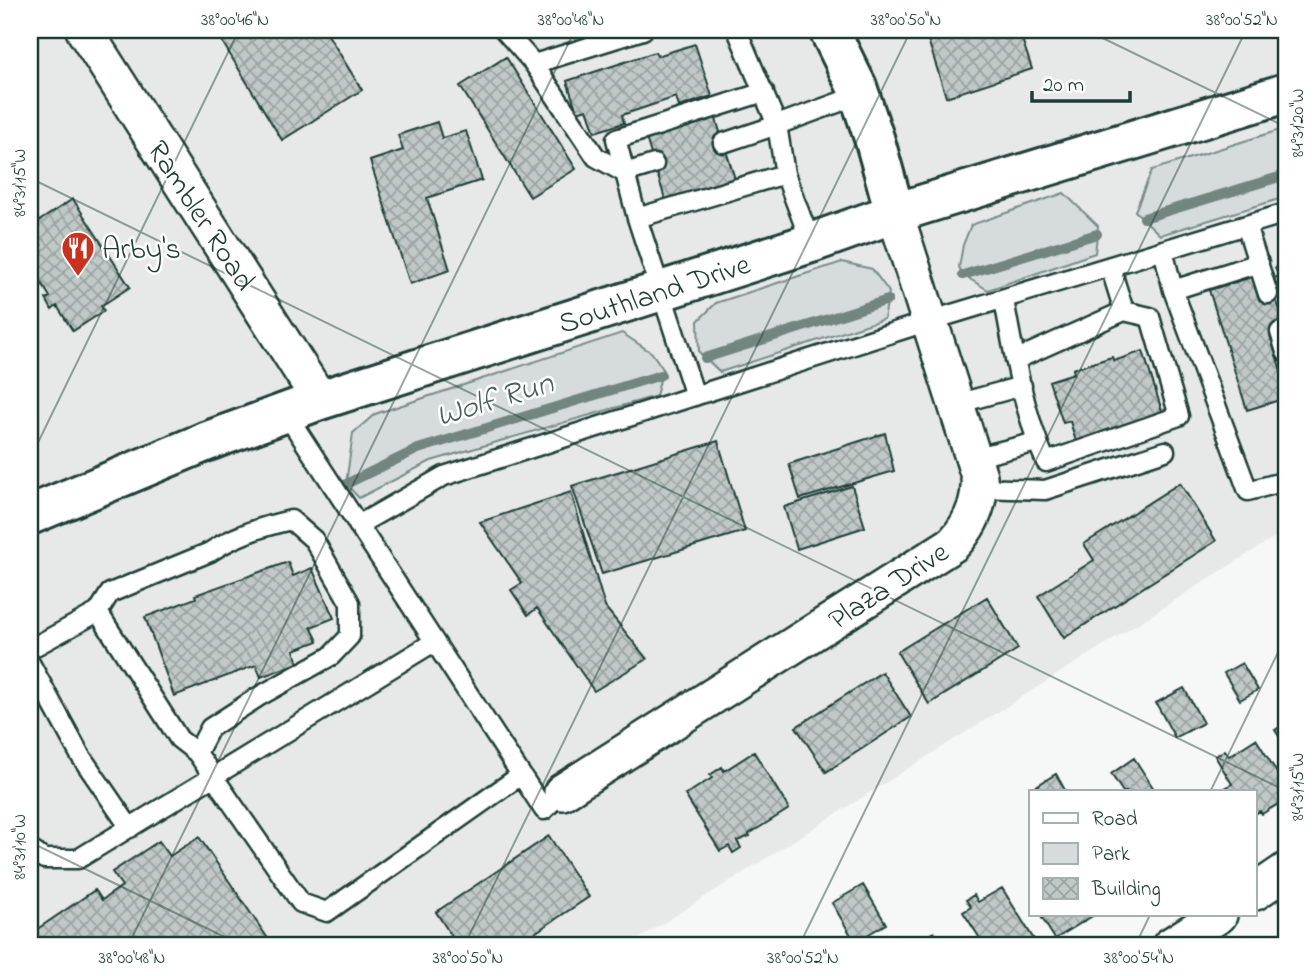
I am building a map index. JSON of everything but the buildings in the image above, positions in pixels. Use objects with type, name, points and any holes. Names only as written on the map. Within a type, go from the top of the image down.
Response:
[{"type":"main road","points":[[829,30],[859,95],[895,213]]},
{"type":"main road","name":"Southland Drive","points":[[30,515],[122,475],[320,400],[811,243],[895,213],[1286,93]]},
{"type":"street","name":"Rambler Road","points":[[84,30],[320,400]]},
{"type":"street","points":[[895,213],[976,473]]},
{"type":"street","name":"Plaza Drive","points":[[562,792],[953,544],[973,517],[976,473]]},
{"type":"street","points":[[1256,891],[1286,872]]},
{"type":"street","points":[[1170,946],[1217,916]]},
{"type":"lane","points":[[504,30],[534,64],[596,157],[625,173],[654,164]]},
{"type":"lane","points":[[534,64],[643,30]]},
{"type":"lane","points":[[737,30],[777,125],[785,174],[811,243]]},
{"type":"lane","points":[[695,396],[663,291],[637,218],[616,139],[764,92]]},
{"type":"lane","points":[[723,143],[859,95]]},
{"type":"lane","points":[[637,218],[785,174]]},
{"type":"lane","points":[[358,526],[444,476],[929,321],[1286,213]]},
{"type":"lane","points":[[1246,225],[1268,294]]},
{"type":"lane","points":[[1163,250],[1173,290],[1248,491],[1286,481]]},
{"type":"lane","points":[[1173,290],[1259,263]]},
{"type":"lane","points":[[1110,266],[1125,311]]},
{"type":"lane","points":[[1004,300],[1015,360],[1037,442],[1046,462],[1179,416],[1150,317],[1125,311],[1015,360]]},
{"type":"lane","points":[[1280,332],[1286,352]]},
{"type":"lane","points":[[956,404],[1022,386]]},
{"type":"lane","points":[[285,412],[544,810],[562,792]]},
{"type":"lane","points":[[976,473],[1037,442]]},
{"type":"lane","points":[[976,473],[1045,490],[1165,451]]},
{"type":"lane","points":[[30,649],[99,612],[110,593],[260,529],[291,520],[314,540],[350,603],[350,636],[331,656],[258,697],[210,729],[197,753]]},
{"type":"lane","points":[[99,612],[179,739],[197,753],[301,903],[327,912],[521,775]]},
{"type":"lane","points":[[30,849],[44,859],[78,859],[434,642]]},
{"type":"lane","points":[[30,663],[80,755],[130,828]]},
{"type":"shaded area","points":[[46,30],[1286,30],[1286,530],[627,946],[30,946],[30,43]]},
{"type":"green space","points":[[1286,128],[1286,197],[1160,235],[1135,211],[1152,170]]},
{"type":"green space","points":[[1064,193],[1098,226],[1095,253],[988,290],[963,275],[959,267],[963,245],[971,225]]},
{"type":"green space","points":[[842,262],[872,269],[889,292],[884,319],[720,372],[699,352],[698,321],[716,303]]},
{"type":"green space","points":[[622,333],[652,353],[663,369],[656,396],[431,461],[359,498],[346,484],[353,433],[375,414]]},
{"type":"waterway","name":"Wolf Run","points":[[1144,218],[1286,175]]},
{"type":"waterway","name":"Wolf Run","points":[[963,275],[1097,234]]},
{"type":"waterway","name":"Wolf Run","points":[[705,358],[888,300]]},
{"type":"waterway","name":"Wolf Run","points":[[346,484],[418,449],[661,375]]},
{"type":"place","name":"Arby's","points":[[78,278]]}]
